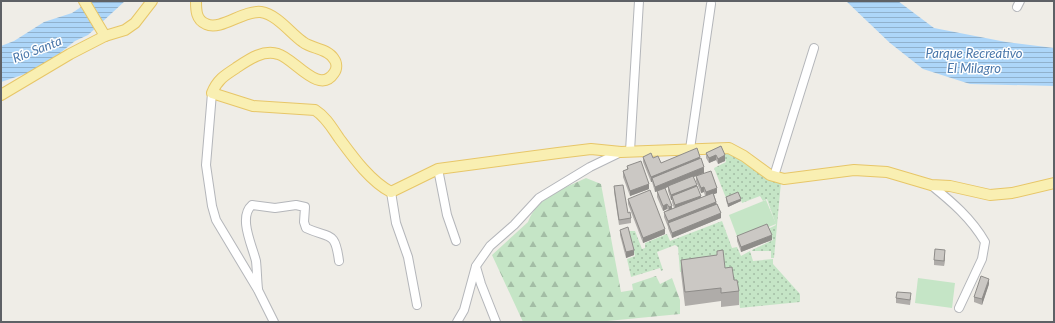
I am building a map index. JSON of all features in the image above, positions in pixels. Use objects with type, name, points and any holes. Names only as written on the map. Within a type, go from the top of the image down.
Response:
[{"type":"main road","points":[[84,1],[103,32]]},
{"type":"main road","points":[[1,94],[70,54],[103,32],[125,30],[135,23],[152,1]]},
{"type":"main road","points":[[196,1],[198,18],[205,24],[214,26],[250,13],[261,12],[271,16],[304,43],[329,53],[335,60],[337,66],[334,74],[327,80],[318,81],[311,78],[278,53],[260,54],[251,58],[224,76],[216,83],[212,94],[253,106],[314,110],[323,115],[347,149],[375,181],[391,192],[438,169],[591,149],[625,151],[729,148],[774,176],[784,179],[854,170],[887,172],[931,185],[950,186],[990,195],[1012,193],[1054,183]]},
{"type":"street","points":[[457,322],[464,310],[476,266],[490,246],[514,225],[539,198],[590,167],[625,151],[639,1]]},
{"type":"street","points":[[690,149],[711,4]]},
{"type":"street","points":[[774,176],[814,48]]},
{"type":"street","points":[[212,94],[206,165],[212,206],[216,220],[258,290],[274,322]]},
{"type":"street","points":[[438,169],[448,215],[456,241]]},
{"type":"street","points":[[931,185],[961,210],[976,226],[985,242],[982,259],[959,308]]},
{"type":"street","points":[[391,192],[396,223],[408,257],[417,305]]},
{"type":"street","points":[[258,290],[255,260],[251,246],[246,214],[247,209],[252,205],[275,208],[296,205],[305,207],[304,222],[306,228],[327,235],[333,239],[337,245],[339,261]]},
{"type":"street","points":[[476,266],[481,284],[496,322]]},
{"type":"green space","points":[[722,151],[732,153],[781,182],[774,258],[771,258],[771,251],[752,251],[773,240],[768,229],[776,225],[767,199],[763,201],[760,196],[742,203],[739,194],[726,198],[714,168],[726,162]]},
{"type":"green space","points":[[586,178],[601,184],[621,292],[633,290],[632,284],[656,276],[660,284],[672,278],[680,300],[680,314],[597,322],[523,322],[492,255],[528,222],[532,213],[538,206],[552,194]]},
{"type":"green space","points":[[766,200],[776,224],[738,239],[729,215]]},
{"type":"green space","points":[[722,221],[732,248],[737,247],[741,256],[750,251],[753,261],[773,259],[773,264],[800,294],[800,302],[740,308],[738,292],[716,268],[680,272],[678,247],[675,245],[657,252],[663,270],[661,271],[660,268],[631,277],[627,259],[635,256],[628,231],[635,231],[642,249],[645,248],[645,243],[667,234],[670,241]]},
{"type":"green space","points":[[918,278],[955,283],[952,308],[915,303]]},
{"type":"water","name":"Río Santa","points":[[90,1],[125,1],[88,35],[75,41],[40,69],[1,82],[1,46],[14,41],[44,22],[72,13]]},
{"type":"water","name":"Parque Recreativo El Milagro","points":[[846,1],[898,1],[934,28],[1006,42],[1054,48],[1054,86],[970,84],[923,69],[890,43]]},
{"type":"building","points":[[721,146],[725,155],[718,159],[716,155],[709,158],[706,153]]},
{"type":"building","points":[[697,148],[700,157],[651,177],[643,157],[651,153],[653,158],[658,156],[661,163]]},
{"type":"building","points":[[701,158],[704,167],[655,187],[652,178]]},
{"type":"building","points":[[641,161],[649,184],[630,191],[623,171],[628,169],[627,166]]},
{"type":"building","points":[[711,171],[717,188],[706,192],[704,187],[701,188],[696,176]]},
{"type":"building","points":[[693,176],[697,185],[671,195],[668,186]]},
{"type":"building","points":[[623,185],[628,213],[630,212],[631,218],[619,220],[614,186]]},
{"type":"building","points":[[697,186],[701,196],[675,205],[672,196]]},
{"type":"building","points":[[665,188],[672,206],[669,207],[667,204],[663,206],[657,191]]},
{"type":"building","points":[[650,190],[665,229],[643,238],[628,199]]},
{"type":"building","points":[[738,192],[741,199],[728,204],[726,197]]},
{"type":"building","points":[[713,193],[716,202],[668,221],[664,212]]},
{"type":"building","points":[[717,204],[721,213],[672,233],[668,223]]},
{"type":"building","points":[[767,224],[772,235],[741,247],[737,236]]},
{"type":"building","points":[[628,227],[634,250],[626,252],[620,230]]},
{"type":"building","points":[[935,249],[945,250],[944,261],[934,260]]},
{"type":"building","points":[[723,250],[725,268],[732,267],[734,280],[737,280],[739,291],[721,293],[721,288],[685,292],[681,260],[717,255],[717,251]]},
{"type":"building","points":[[981,276],[989,279],[982,299],[974,297]]},
{"type":"building","points":[[897,292],[911,293],[910,300],[896,298]]}]
